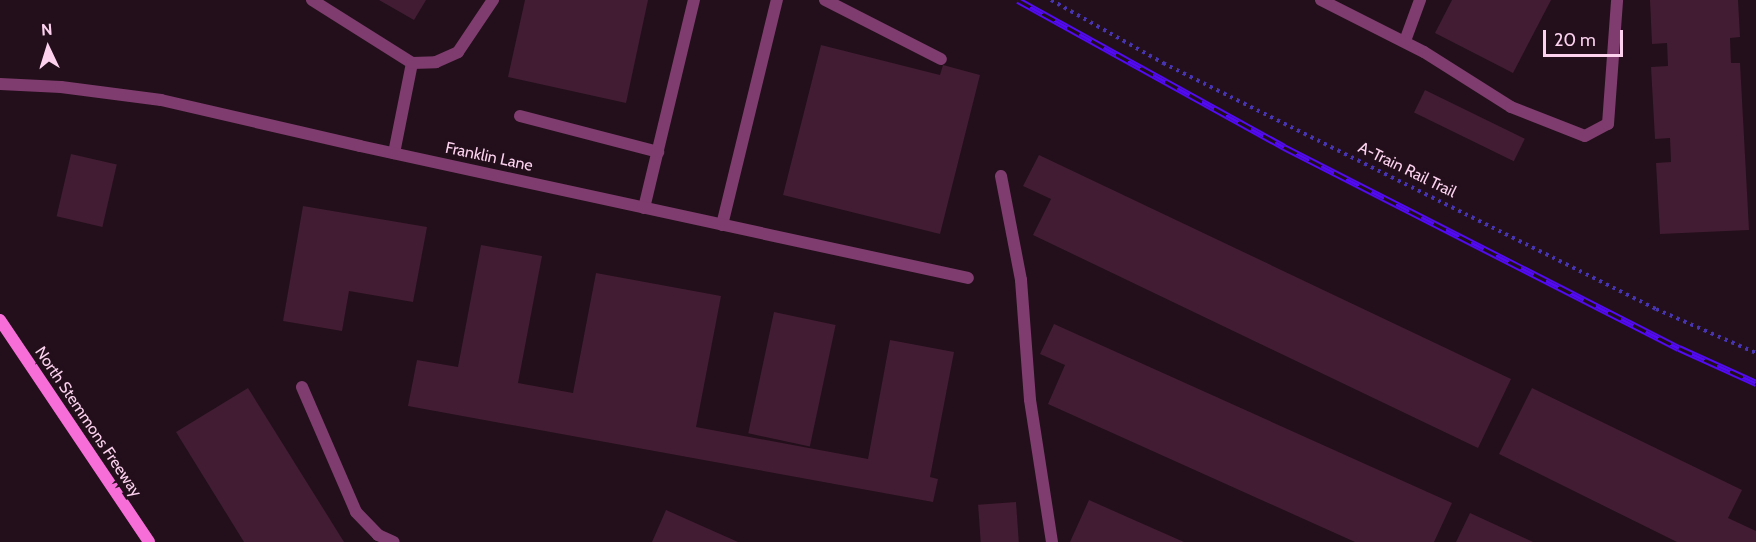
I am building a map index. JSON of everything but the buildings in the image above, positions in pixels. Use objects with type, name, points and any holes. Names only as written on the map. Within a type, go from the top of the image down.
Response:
[{"type":"main road","name":"North Stemmons Freeway","points":[[0,320],[149,542]]},
{"type":"street","points":[[312,0],[412,63],[436,62],[458,52],[494,0]]},
{"type":"street","points":[[644,208],[694,0]]},
{"type":"street","points":[[722,225],[777,0]]},
{"type":"street","points":[[825,0],[942,59]]},
{"type":"street","points":[[1321,0],[1405,42],[1511,107],[1585,136],[1608,124],[1617,0]]},
{"type":"street","points":[[1405,42],[1420,0]]},
{"type":"street","points":[[394,153],[412,63]]},
{"type":"street","name":"Franklin Lane","points":[[0,84],[61,87],[161,100],[968,278]]},
{"type":"street","points":[[520,116],[658,153]]},
{"type":"street","points":[[1001,176],[1021,280],[1030,399],[1052,542]]},
{"type":"street","points":[[302,387],[356,512],[378,534],[394,542]]},
{"type":"path","name":"A-Train Rail Trail","points":[[1051,0],[1163,63],[1656,309],[1756,353]]},
{"type":"railway","points":[[1018,0],[1284,147],[1679,348],[1756,383]]}]
